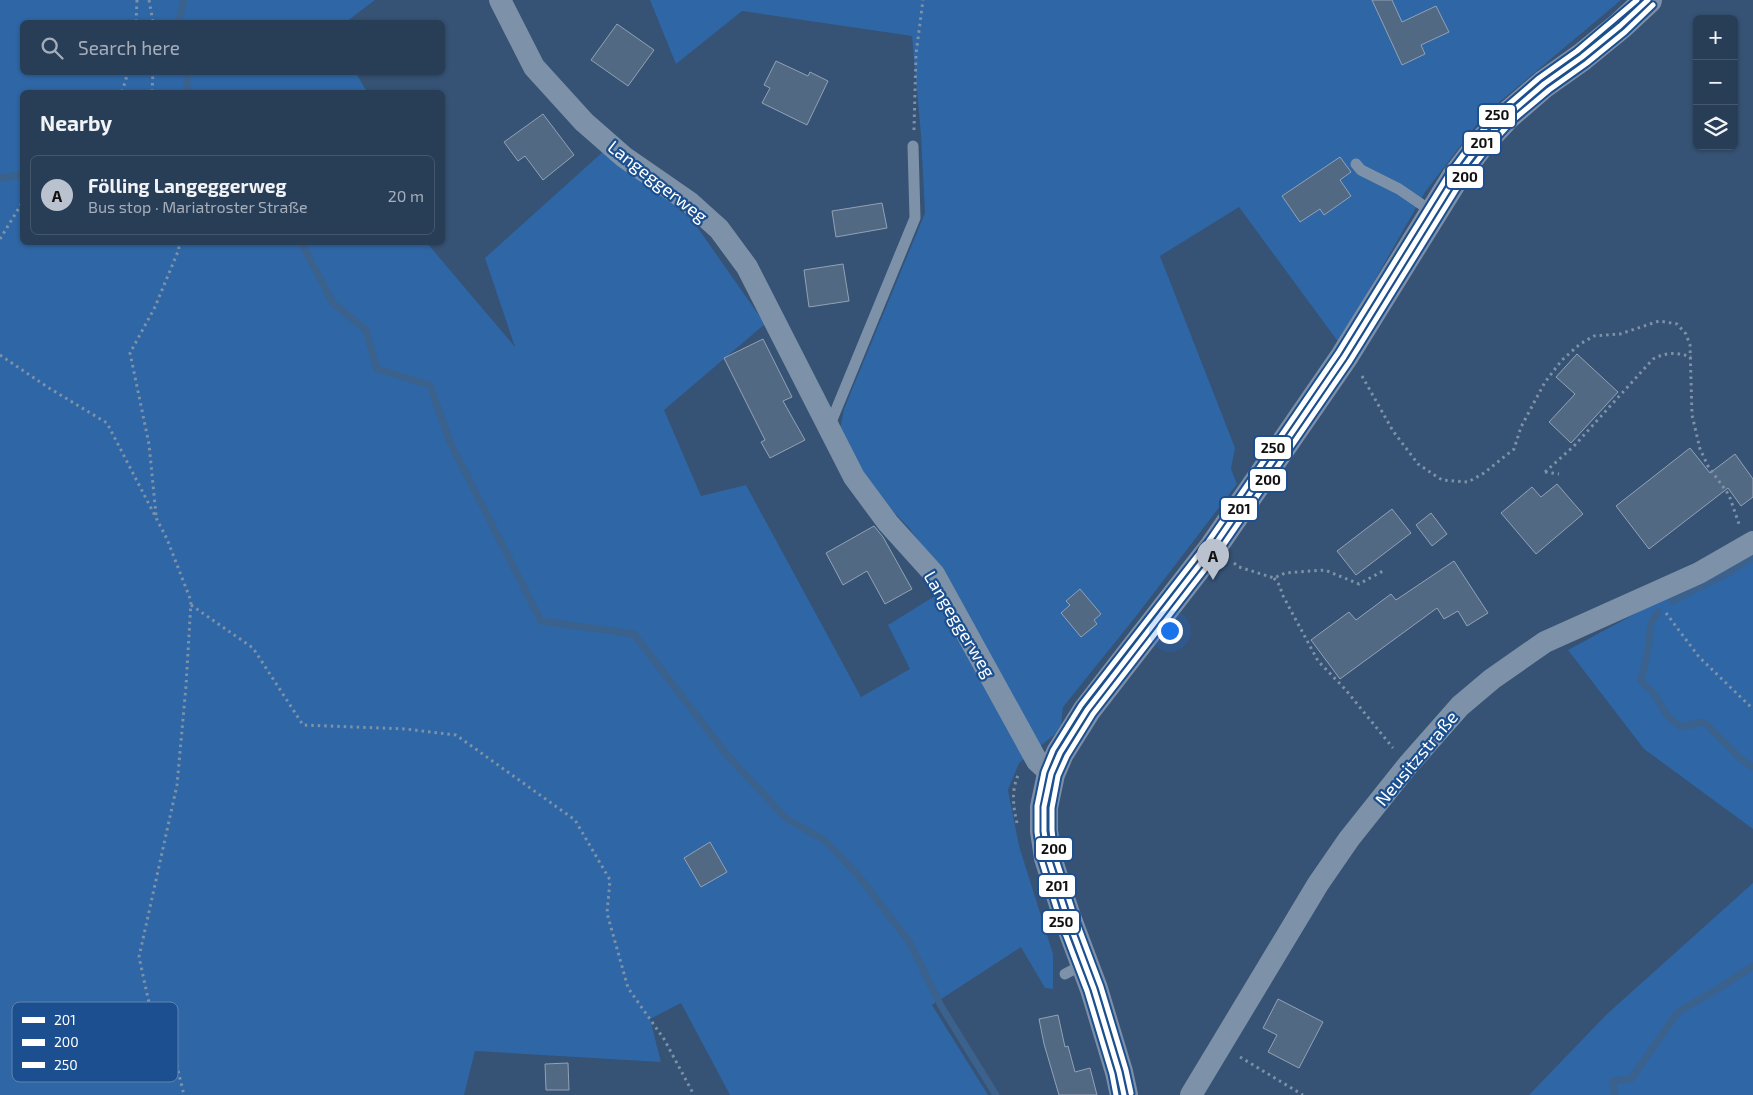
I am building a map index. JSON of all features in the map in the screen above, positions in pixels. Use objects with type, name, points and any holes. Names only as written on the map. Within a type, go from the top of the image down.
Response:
[{"type":"main road","points":[[1124,1095],[1112,1048],[1075,969],[1067,917],[1048,858],[1044,807],[1051,774],[1060,753],[1087,710],[1214,546],[1344,358],[1455,178],[1480,145],[1507,116],[1544,84],[1582,57],[1648,0]]},
{"type":"street","name":"Langeggerweg","points":[[500,0],[534,67],[584,122],[624,157],[689,202],[719,229],[747,267],[854,478],[888,524],[934,574],[1037,761],[1051,774]]},
{"type":"street","name":"Neusitzstraße","points":[[1192,1095],[1318,884],[1349,839],[1408,765],[1460,706],[1545,642],[1653,594],[1699,572],[1750,544]]},
{"type":"lane","points":[[829,428],[915,218],[913,146]]},
{"type":"lane","points":[[1356,164],[1361,170],[1399,189],[1434,214]]},
{"type":"path","points":[[136,20],[137,0]]},
{"type":"path","points":[[149,0],[153,20]]},
{"type":"path","points":[[913,146],[916,54],[923,0]]},
{"type":"path","points":[[123,90],[127,75]]},
{"type":"path","points":[[152,90],[153,75]]},
{"type":"path","points":[[0,239],[20,205]]},
{"type":"path","points":[[156,518],[149,444],[130,353],[155,307],[179,249],[178,245]]},
{"type":"path","points":[[1344,358],[1358,371],[1393,431],[1418,464],[1442,480],[1468,482],[1484,473],[1514,449],[1521,427],[1545,382],[1562,360],[1580,344],[1594,336],[1620,334],[1659,321],[1677,324],[1686,334],[1690,345],[1692,415],[1700,449],[1708,466],[1729,495],[1750,544]]},
{"type":"path","points":[[1559,474],[1545,472],[1574,446],[1653,358],[1673,353],[1691,357]]},
{"type":"path","points":[[0,355],[49,388],[107,423],[167,539],[191,601],[186,686],[176,785],[139,957],[149,1002]]},
{"type":"path","points":[[1214,546],[1239,567],[1274,578],[1280,586],[1282,594],[1318,660],[1345,689],[1408,765]]},
{"type":"path","points":[[1274,578],[1285,573],[1325,570],[1359,584],[1383,571]]},
{"type":"path","points":[[1653,594],[1698,657],[1753,709]]},
{"type":"path","points":[[191,605],[254,648],[303,725],[406,730],[456,735],[575,820],[610,880],[607,913],[628,988],[664,1039],[694,1095]]},
{"type":"path","points":[[1222,1046],[1303,1095]]},
{"type":"path","points":[[178,1070],[184,1095]]},
{"type":"shaded area","points":[[0,0],[375,0],[349,20],[20,20],[20,75],[357,75],[366,90],[20,90],[20,245],[429,245],[515,347],[485,258],[606,149],[693,221],[765,324],[664,410],[701,496],[746,485],[861,697],[910,669],[888,625],[951,586],[909,528],[871,488],[840,429],[844,409],[925,213],[921,135],[912,36],[742,11],[676,64],[650,0],[1621,0],[1484,115],[1425,192],[1339,343],[1239,207],[1160,256],[1235,448],[1231,469],[1237,484],[1137,615],[1063,707],[1061,725],[1054,735],[1019,763],[1008,790],[1019,846],[1053,954],[1053,989],[1045,988],[1021,947],[932,1005],[988,1095],[730,1095],[681,1003],[650,1019],[661,1062],[475,1051],[464,1095],[0,1095]]},
{"type":"shaded area","points":[[1753,550],[1753,829],[1644,749],[1568,650]]},
{"type":"shaded area","points":[[1753,883],[1753,1095],[1529,1095],[1607,1014]]},
{"type":"building","points":[[1372,0],[1392,0],[1402,22],[1436,6],[1449,32],[1421,45],[1425,54],[1402,65]]},
{"type":"building","points":[[617,24],[654,50],[628,86],[591,60]]},
{"type":"building","points":[[776,61],[808,76],[810,72],[828,81],[807,125],[762,103],[770,88],[764,85]]},
{"type":"building","points":[[543,114],[574,155],[543,180],[525,156],[518,161],[504,142]]},
{"type":"building","points":[[1340,157],[1351,172],[1340,180],[1351,196],[1324,215],[1320,209],[1300,222],[1282,196]]},
{"type":"building","points":[[882,203],[887,228],[836,237],[832,211]]},
{"type":"building","points":[[843,264],[849,301],[809,307],[804,270]]},
{"type":"building","points":[[763,339],[792,397],[783,401],[805,440],[770,458],[761,442],[765,440],[724,358]]},
{"type":"building","points":[[1577,354],[1618,392],[1571,443],[1549,422],[1575,394],[1556,377]]},
{"type":"building","points":[[1690,448],[1710,473],[1735,454],[1753,479],[1753,497],[1741,506],[1728,488],[1649,549],[1616,506]]},
{"type":"building","points":[[1557,484],[1583,514],[1536,554],[1501,513],[1532,487],[1541,497]]},
{"type":"building","points":[[1392,509],[1411,533],[1356,575],[1337,551]]},
{"type":"building","points":[[1431,513],[1447,534],[1432,546],[1416,525]]},
{"type":"building","points":[[874,526],[883,537],[912,589],[885,604],[867,571],[843,585],[826,553]]},
{"type":"building","points":[[1454,561],[1488,613],[1467,626],[1458,611],[1444,619],[1437,608],[1340,679],[1311,640],[1349,612],[1356,620],[1391,594],[1396,600]]},
{"type":"building","points":[[1080,589],[1101,614],[1094,620],[1097,624],[1081,637],[1061,613],[1070,605],[1066,601]]},
{"type":"building","points":[[710,842],[727,872],[701,887],[684,858]]},
{"type":"building","points":[[1278,999],[1323,1022],[1299,1068],[1268,1052],[1277,1035],[1263,1028]]},
{"type":"building","points":[[1058,1015],[1065,1047],[1068,1046],[1075,1072],[1090,1068],[1097,1095],[1059,1095],[1044,1044],[1039,1019]]},
{"type":"building","points":[[568,1063],[569,1090],[546,1090],[545,1064]]},
{"type":"waterway","points":[[179,20],[184,0]]},
{"type":"waterway","points":[[187,75],[187,90]]},
{"type":"waterway","points":[[0,178],[20,175]]},
{"type":"waterway","points":[[303,245],[333,303],[366,330],[377,369],[430,385],[450,442],[541,621],[634,634],[727,755],[787,819],[824,840],[858,875],[910,943],[941,1006],[996,1095]]},
{"type":"waterway","points":[[1672,601],[1730,572],[1753,557]]},
{"type":"waterway","points":[[1658,612],[1651,623],[1648,650],[1641,681],[1652,691],[1667,715],[1681,727],[1704,722],[1742,760],[1753,767]]},
{"type":"waterway","points":[[1614,1095],[1613,1081],[1631,1079],[1678,1012],[1753,966]]},
{"type":"transit line","name":"250","points":[[1116,1095],[1112,1074],[1087,991],[1060,920],[1041,859],[1037,832],[1037,806],[1044,772],[1053,750],[1081,705],[1208,542],[1338,353],[1449,174],[1474,140],[1502,110],[1539,78],[1577,51],[1637,0]]},
{"type":"transit line","name":"201","points":[[1124,1095],[1094,989],[1067,917],[1048,858],[1044,831],[1044,807],[1051,774],[1060,753],[1087,710],[1214,546],[1344,357],[1455,178],[1480,145],[1507,116],[1544,84],[1582,57],[1648,0]]},
{"type":"transit line","name":"200","points":[[1131,1093],[1101,987],[1074,915],[1055,856],[1052,808],[1058,776],[1067,756],[1093,714],[1220,550],[1350,361],[1461,182],[1512,121],[1625,32],[1653,5]]},
{"type":"place","name":"Fölling Langeggerweg","points":[[1213,580]]}]
